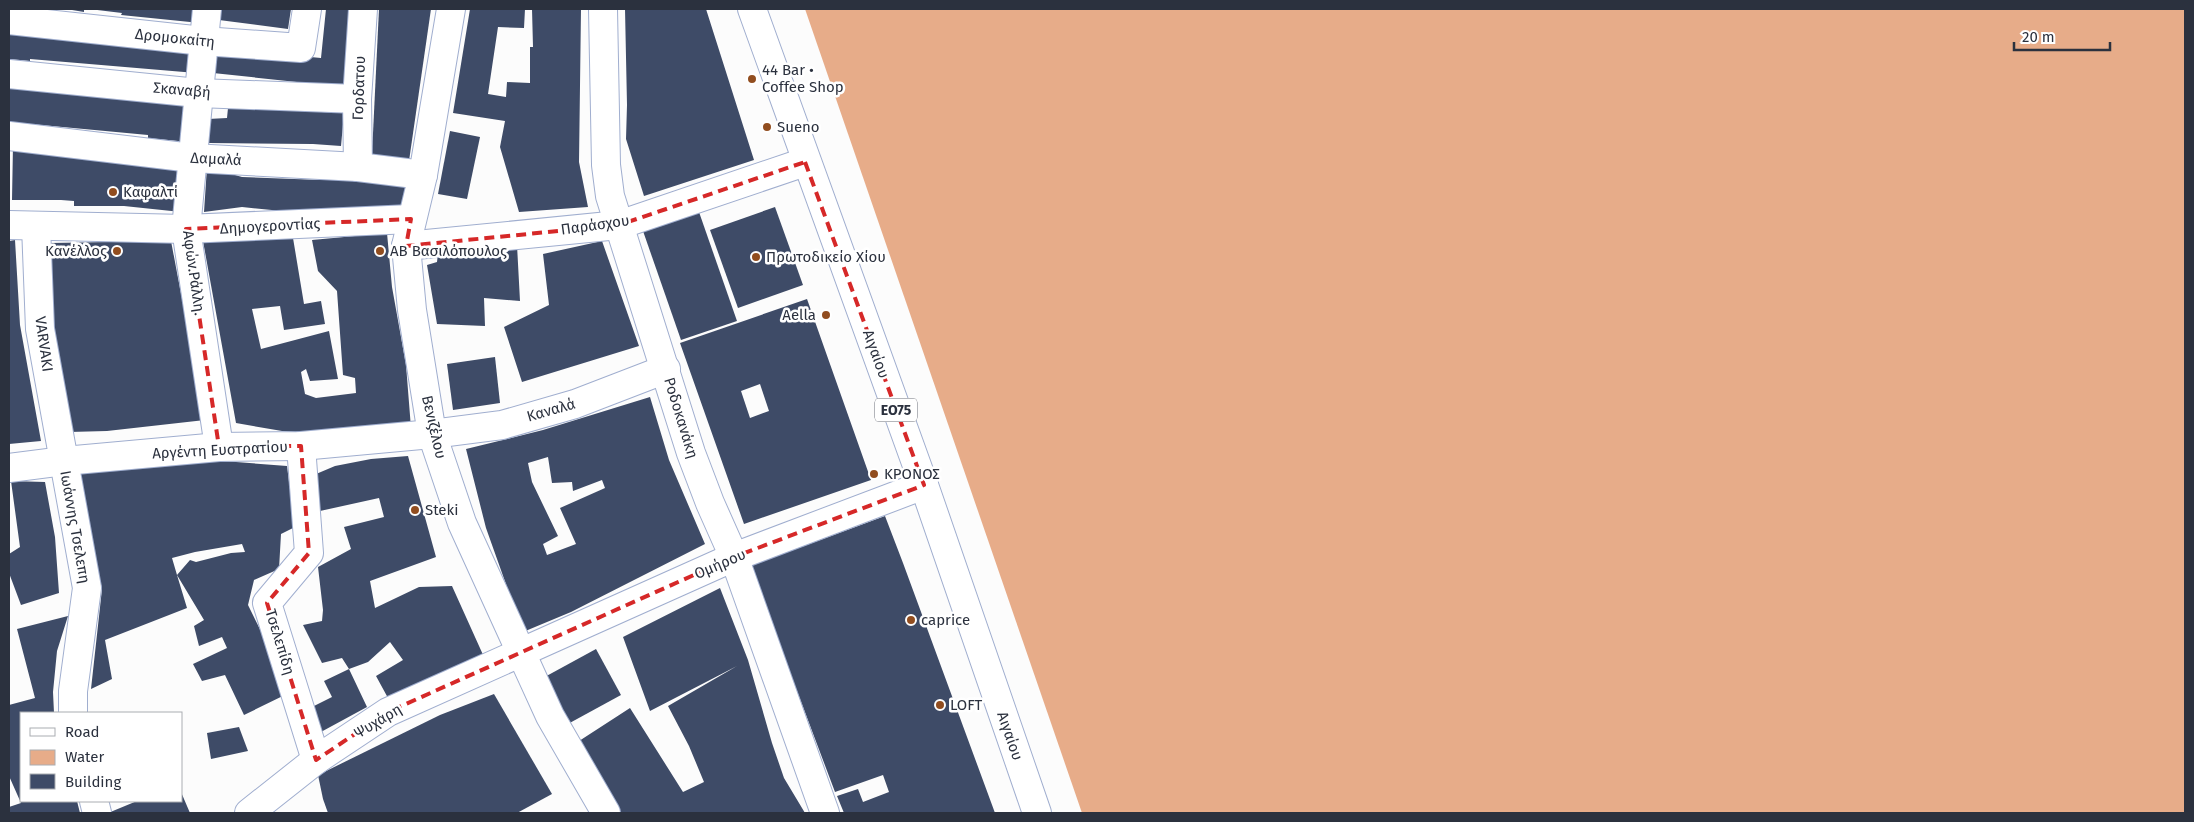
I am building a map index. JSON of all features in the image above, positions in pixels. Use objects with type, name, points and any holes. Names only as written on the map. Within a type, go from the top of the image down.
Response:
[{"type":"street","name":"Αφών.Ράλλη.","points":[[207,9],[186,229],[219,447]]},
{"type":"street","name":"Δρομοκαίτη","points":[[9,20],[204,41],[301,48],[307,9]]},
{"type":"street","name":"Γορδατου","points":[[358,166],[357,99],[363,9]]},
{"type":"street","name":"Βενιζέλου","points":[[451,9],[423,175],[406,246],[412,310],[432,434],[462,523],[550,716],[606,813]]},
{"type":"street","name":"Ροδοκανάκη","points":[[603,9],[607,184],[691,453],[710,503],[734,557],[825,813]]},
{"type":"street","name":"Αιγαίου","points":[[752,9],[924,485],[1037,813]]},
{"type":"street","name":"Σκαναβή","points":[[9,74],[198,93],[357,99]]},
{"type":"street","name":"Δαμαλά","points":[[9,136],[192,158],[358,166],[423,175]]},
{"type":"street","name":"Παράσχου","points":[[406,246],[619,225],[806,162]]},
{"type":"street","name":"Δημογεροντίας","points":[[9,225],[186,229],[411,219]]},
{"type":"street","name":"VARVAKI","points":[[36,226],[40,330],[64,461]]},
{"type":"street","name":"Καναλά","points":[[432,434],[502,424],[547,412],[575,404],[666,369]]},
{"type":"street","name":"Αργέντη Ευστρατίου","points":[[9,468],[219,447],[301,446],[432,434]]},
{"type":"street","name":"Τσελεπίδη","points":[[301,446],[309,553],[267,604],[316,760]]},
{"type":"street","name":"Ιωάννης Τσελεπη","points":[[64,461],[87,588],[73,691],[73,712]]},
{"type":"street","name":"Ομήρου","points":[[521,652],[734,557],[924,485]]},
{"type":"street","name":"Ψυχάρη","points":[[248,813],[316,760],[388,712],[521,652]]},
{"type":"highlighted area","points":[[805,162],[924,485],[734,557],[388,712],[316,760],[267,603],[309,553],[301,446],[219,447],[186,229],[411,219],[406,246],[619,225]]},
{"type":"water","points":[[805,9],[2185,9],[2185,813],[1082,813]]},
{"type":"building","points":[[66,9],[84,9],[84,12]]},
{"type":"building","points":[[89,9],[201,9],[200,23],[121,15],[122,13]]},
{"type":"building","points":[[220,9],[291,9],[288,29],[219,20]]},
{"type":"building","points":[[326,9],[351,9],[344,87],[213,73],[214,48],[321,58]]},
{"type":"building","points":[[379,9],[431,9],[409,161],[372,154]]},
{"type":"building","points":[[470,9],[525,9],[524,28],[498,27],[488,94],[506,97],[507,82],[530,83],[530,47],[533,47],[532,9],[581,9],[579,162],[588,207],[519,212],[500,147],[505,121],[453,113]]},
{"type":"building","points":[[625,9],[706,9],[754,160],[644,196],[626,139]]},
{"type":"building","points":[[9,28],[199,46],[196,73],[30,59],[30,61],[9,59]]},
{"type":"building","points":[[9,82],[192,99],[188,142],[148,138],[148,135],[9,122]]},
{"type":"building","points":[[228,108],[344,113],[341,146],[209,143],[208,119],[227,118]]},
{"type":"building","points":[[450,131],[480,137],[467,199],[438,194]]},
{"type":"building","points":[[13,145],[186,163],[181,212],[124,206],[74,206],[74,201],[61,200],[12,200]]},
{"type":"building","points":[[207,167],[242,177],[321,180],[350,179],[404,186],[409,196],[398,210],[292,212],[242,207],[204,212]]},
{"type":"building","name":"Πρωτοδικείο Χίου","points":[[775,207],[803,285],[738,308],[710,230]]},
{"type":"building","points":[[699,212],[737,321],[681,340],[643,231]]},
{"type":"building","points":[[387,233],[392,287],[406,365],[411,428],[319,433],[282,431],[236,423],[203,241],[293,238],[304,304],[321,301],[325,324],[284,330],[280,306],[252,309],[261,349],[329,331],[338,379],[310,381],[306,369],[301,372],[305,394],[316,398],[356,393],[355,378],[343,375],[337,291],[318,271],[312,240]]},
{"type":"building","points":[[15,240],[20,325],[41,441],[9,444],[9,241]]},
{"type":"building","points":[[171,241],[205,420],[107,431],[69,432],[46,270],[50,243]]},
{"type":"building","points":[[602,241],[639,346],[522,382],[504,327],[549,305],[543,254]]},
{"type":"building","points":[[517,245],[520,301],[484,298],[485,326],[437,324],[427,265],[437,262],[438,253],[491,257],[491,246]]},
{"type":"building","points":[[807,299],[871,480],[744,524],[680,343]],"holes":[[[760,384],[769,411],[750,418],[741,391]]]},
{"type":"building","points":[[495,357],[500,403],[453,410],[447,364]]},
{"type":"building","points":[[650,397],[669,460],[705,544],[571,612],[523,632],[486,528],[466,449],[543,430]],"holes":[[[548,457],[552,483],[572,482],[573,491],[602,480],[605,488],[560,508],[576,544],[547,555],[543,544],[558,536],[532,482],[528,463]]]},
{"type":"building","points":[[408,456],[436,557],[370,581],[375,608],[419,587],[452,586],[484,657],[388,698],[376,676],[403,660],[390,642],[368,662],[349,669],[342,658],[322,663],[303,625],[322,621],[323,610],[318,567],[351,549],[344,527],[384,517],[379,498],[320,511],[309,477],[335,466],[371,459]]},
{"type":"building","points":[[186,461],[287,466],[290,490],[301,524],[281,534],[279,569],[254,580],[248,605],[291,692],[244,715],[225,675],[202,681],[193,664],[227,648],[222,637],[199,646],[194,626],[204,620],[177,575],[187,608],[105,640],[112,679],[91,689],[102,589],[76,472]],"holes":[[[242,544],[245,552],[231,553],[196,562],[190,560],[177,575],[172,558]]]},
{"type":"building","points":[[11,481],[45,482],[55,537],[59,593],[21,605],[9,573],[9,554],[20,547]]},
{"type":"building","points":[[885,516],[995,813],[844,813],[837,796],[858,789],[863,802],[889,792],[883,775],[835,792],[750,566]]},
{"type":"building","points":[[720,588],[748,660],[784,778],[805,813],[621,813],[576,743],[630,708],[683,792],[704,782],[689,746],[668,706],[737,666],[650,711],[623,637]]},
{"type":"building","points":[[68,616],[57,651],[53,692],[54,712],[20,712],[20,801],[9,776],[9,705],[35,698],[17,629]]},
{"type":"building","points":[[596,649],[621,695],[566,725],[541,679]]},
{"type":"building","points":[[349,669],[367,707],[308,739],[298,714],[332,697],[324,681]]},
{"type":"building","points":[[494,694],[552,794],[517,813],[328,813],[318,775],[440,715]]},
{"type":"building","points":[[239,727],[248,751],[211,759],[207,733]]},
{"type":"building","points":[[182,794],[190,813],[108,813],[135,802],[182,802]]},
{"type":"building","points":[[77,802],[80,813],[9,813],[9,807],[21,803]]},
{"type":"place","name":"44 Bar • Coffee Shop","points":[[752,79]]},
{"type":"place","name":"Sueno","points":[[767,127]]},
{"type":"place","name":"Καφαλτί","points":[[113,192]]},
{"type":"place","name":"Κανέλλος","points":[[117,251]]},
{"type":"place","name":"ΑΒ Βασιλόπουλος","points":[[380,251]]},
{"type":"place","name":"Πρωτοδικείο Χίου","points":[[756,257]]},
{"type":"place","name":"Aella","points":[[826,315]]},
{"type":"place","name":"ΚΡΟΝΟΣ","points":[[874,474]]},
{"type":"place","name":"Steki","points":[[415,510]]},
{"type":"place","name":"caprice","points":[[911,620]]},
{"type":"place","name":"LOFT","points":[[940,705]]}]
